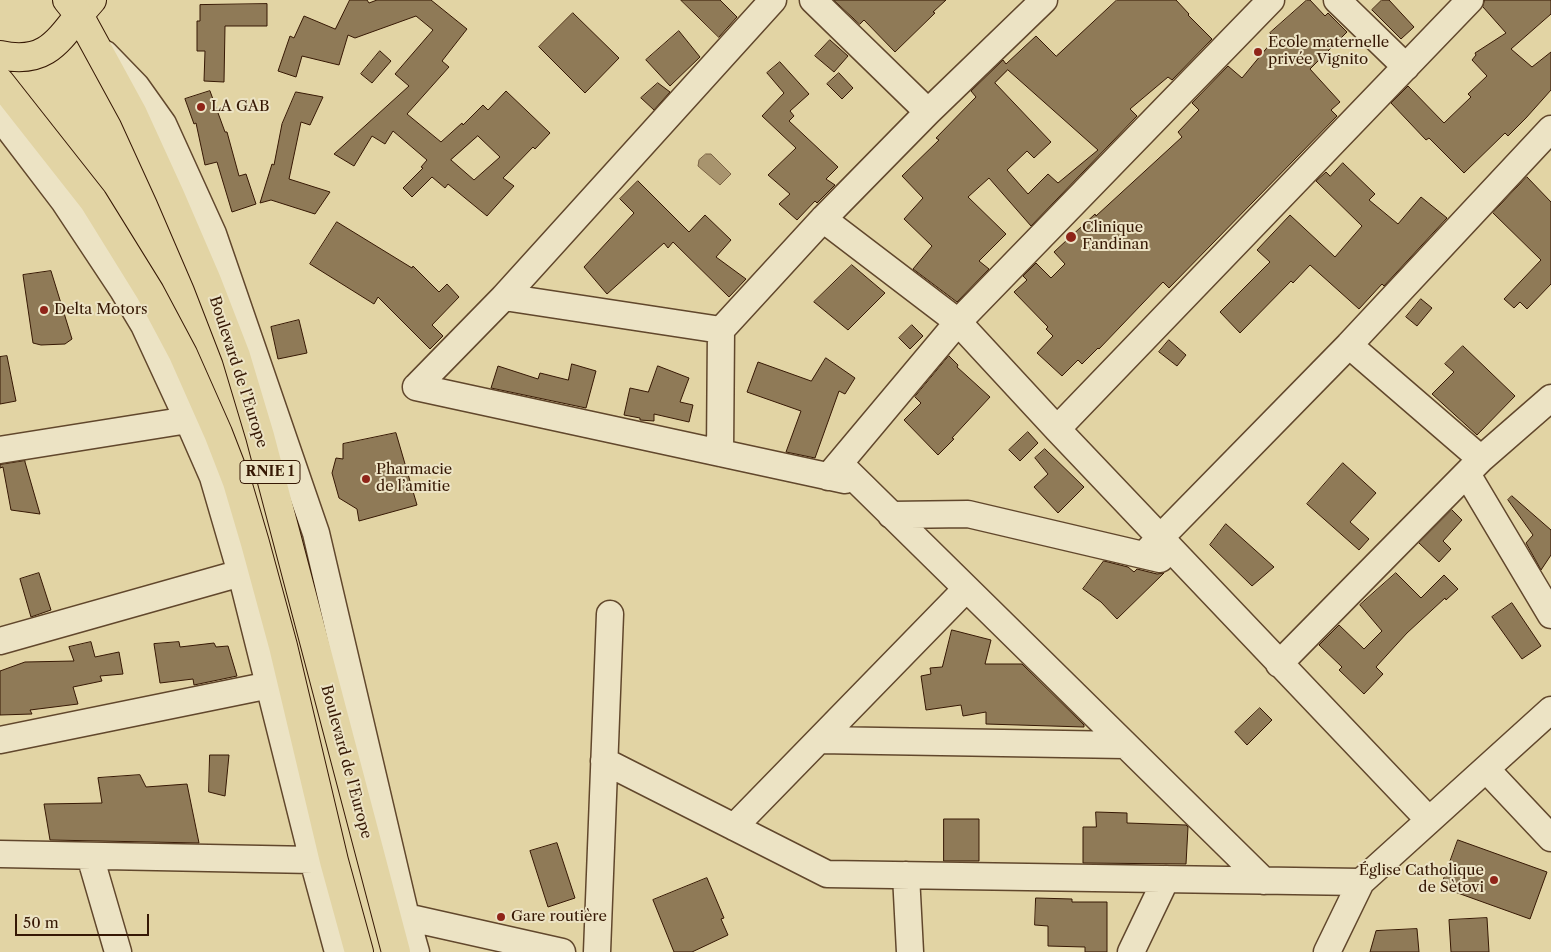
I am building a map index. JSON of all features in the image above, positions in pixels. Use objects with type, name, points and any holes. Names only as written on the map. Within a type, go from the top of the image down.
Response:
[{"type":"highway","name":"Boulevard de l’Europe","points":[[79,5],[95,44],[133,114],[170,195],[207,281],[236,356],[396,916],[396,952]]},
{"type":"highway","points":[[0,55],[26,58],[41,54],[64,34],[79,5]]},
{"type":"highway","name":"RNIE 1","points":[[0,82],[93,200],[150,292],[183,354],[218,434],[237,482],[258,552],[283,646],[334,860],[359,952]]},
{"type":"street","points":[[773,0],[504,297],[416,387],[720,453],[834,470],[860,484],[1264,881]]},
{"type":"street","points":[[812,0],[928,112]]},
{"type":"street","points":[[720,453],[720,330],[823,219],[928,112],[1044,0]]},
{"type":"street","points":[[834,470],[958,322],[1271,0]]},
{"type":"street","points":[[1337,0],[1406,67]]},
{"type":"street","points":[[1057,429],[1470,0]]},
{"type":"street","points":[[0,117],[64,201],[144,325],[213,477],[241,573],[338,952]]},
{"type":"street","points":[[1152,546],[1349,345],[1551,129]]},
{"type":"street","points":[[823,219],[958,322],[1057,429],[1152,546]]},
{"type":"street","points":[[504,297],[720,330]]},
{"type":"street","points":[[1349,345],[1474,466],[1551,616]]},
{"type":"street","points":[[1279,664],[1474,466],[1551,398]]},
{"type":"street","points":[[0,450],[188,420]]},
{"type":"street","points":[[891,515],[968,514],[1152,546],[1184,564],[1430,820]]},
{"type":"street","points":[[0,641],[241,573]]},
{"type":"street","points":[[734,827],[966,589]]},
{"type":"street","points":[[597,952],[610,614]]},
{"type":"street","points":[[0,740],[270,685]]},
{"type":"street","points":[[1327,952],[1361,882],[1551,710]]},
{"type":"street","points":[[819,740],[1125,745]]},
{"type":"street","points":[[604,761],[827,874],[1361,882]]},
{"type":"street","points":[[1486,769],[1551,838]]},
{"type":"street","points":[[0,854],[313,860]]},
{"type":"street","points":[[90,856],[118,952]]},
{"type":"street","points":[[906,875],[910,952]]},
{"type":"street","points":[[1131,952],[1166,879]]},
{"type":"street","points":[[396,916],[416,952]]},
{"type":"street","points":[[396,916],[562,952]]},
{"type":"shaded area","points":[[706,154],[711,154],[731,174],[720,185],[698,166],[699,160]]},
{"type":"building","points":[[350,0],[367,0],[369,3],[377,0],[431,0],[467,29],[442,61],[449,67],[407,114],[441,142],[462,123],[463,125],[483,105],[488,110],[506,91],[550,133],[535,149],[533,147],[503,178],[514,186],[487,216],[448,184],[445,188],[432,177],[412,197],[403,188],[423,168],[421,167],[427,160],[393,131],[385,144],[372,136],[354,166],[334,154],[409,86],[395,74],[433,30],[416,16],[355,38],[348,35],[339,65],[302,56],[296,77],[278,71],[290,36],[294,38],[304,16],[335,29]],"holes":[[[478,136],[500,157],[474,180],[451,160]]]},
{"type":"building","points":[[681,0],[720,0],[737,17],[719,37]]},
{"type":"building","points":[[834,0],[946,0],[895,52],[864,20],[860,24]]},
{"type":"building","points":[[1117,0],[1176,0],[1212,39],[1172,80],[1168,77],[1130,109],[1137,116],[1031,226],[989,178],[968,197],[1006,234],[979,261],[989,269],[957,302],[913,269],[932,246],[904,219],[923,198],[902,176],[939,140],[936,138],[976,97],[971,91],[1003,60],[1006,64],[1036,36],[1056,56]],"holes":[[[1008,70],[1098,150],[1058,183],[1048,174],[1028,194],[1007,170],[1027,151],[1034,158],[1051,142],[995,83]]]},
{"type":"building","points":[[1307,0],[1310,0],[1325,16],[1328,13],[1347,32],[1310,69],[1340,102],[1331,110],[1337,116],[1169,288],[1163,282],[1099,349],[1082,364],[1078,360],[1062,376],[1037,353],[1053,336],[1046,329],[1048,327],[1014,292],[1027,280],[1023,276],[1036,263],[1051,278],[1065,264],[1054,252],[1182,137],[1178,132],[1199,110],[1192,103],[1228,66],[1242,78],[1275,38],[1270,33]]},
{"type":"building","points":[[1382,0],[1389,0],[1414,27],[1401,39],[1372,10]]},
{"type":"building","points":[[1485,0],[1551,0],[1551,14],[1511,49],[1532,67],[1551,52],[1551,90],[1508,136],[1505,133],[1464,173],[1429,138],[1426,140],[1391,103],[1408,86],[1444,123],[1471,97],[1468,94],[1487,76],[1472,60],[1476,55],[1475,53],[1506,33],[1483,7]]},
{"type":"building","points":[[267,4],[267,26],[225,26],[224,82],[204,81],[205,51],[197,51],[197,21],[200,21],[200,5]]},
{"type":"building","points":[[573,13],[619,58],[585,93],[539,47]]},
{"type":"building","points":[[679,31],[700,57],[670,86],[646,60]]},
{"type":"building","points":[[830,40],[848,56],[834,72],[815,56]]},
{"type":"building","points":[[380,51],[391,61],[372,83],[361,74]]},
{"type":"building","points":[[780,62],[809,94],[790,111],[794,116],[789,121],[838,167],[826,179],[835,185],[817,203],[815,201],[797,220],[779,204],[790,194],[768,175],[796,148],[762,116],[784,93],[767,73]]},
{"type":"building","points":[[839,73],[853,88],[842,99],[827,84]]},
{"type":"building","points":[[658,83],[670,92],[654,110],[641,98]]},
{"type":"building","points":[[210,91],[225,132],[227,132],[239,176],[246,174],[256,204],[232,212],[217,162],[205,165],[196,123],[194,124],[185,99]]},
{"type":"building","points":[[296,92],[323,97],[310,125],[301,122],[289,179],[330,192],[315,214],[271,200],[260,203],[272,164],[274,165],[282,124]]},
{"type":"building","points":[[1343,163],[1375,194],[1369,200],[1398,224],[1421,197],[1447,218],[1384,286],[1382,284],[1359,309],[1310,265],[1293,283],[1291,281],[1240,333],[1220,312],[1270,262],[1257,250],[1290,215],[1335,257],[1362,226],[1316,181],[1326,172],[1330,176]]},
{"type":"building","points":[[1527,177],[1551,202],[1551,284],[1527,309],[1520,302],[1514,308],[1504,299],[1541,260],[1493,213]]},
{"type":"building","points":[[638,181],[689,232],[705,215],[731,240],[716,257],[746,279],[729,297],[673,242],[668,248],[664,243],[607,294],[584,267],[634,213],[620,199]]},
{"type":"building","points":[[337,222],[412,268],[413,266],[439,292],[447,284],[459,297],[432,325],[443,336],[430,349],[378,297],[374,304],[310,264]]},
{"type":"building","points":[[852,265],[885,293],[848,330],[814,302]]},
{"type":"building","points":[[51,271],[72,339],[65,344],[41,345],[33,343],[23,275]]},
{"type":"building","points":[[1421,299],[1432,308],[1417,326],[1406,317]]},
{"type":"building","points":[[299,320],[307,353],[278,359],[271,327]]},
{"type":"building","points":[[912,325],[923,336],[910,349],[899,338]]},
{"type":"building","points":[[1169,340],[1186,355],[1177,366],[1159,352]]},
{"type":"building","points":[[1463,346],[1515,396],[1477,435],[1432,394],[1454,372],[1445,364]]},
{"type":"building","points":[[7,356],[16,401],[0,404],[0,357]]},
{"type":"building","points":[[949,356],[958,365],[957,367],[990,397],[938,455],[904,420],[921,403],[915,397]]},
{"type":"building","points":[[826,358],[855,378],[845,394],[839,391],[815,458],[786,452],[801,411],[747,392],[758,362],[811,381]]},
{"type":"building","points":[[572,364],[596,371],[586,408],[491,388],[498,366],[538,379],[540,373],[568,380]]},
{"type":"building","points":[[658,366],[689,378],[680,402],[693,405],[689,422],[654,414],[654,421],[640,420],[640,418],[624,415],[630,388],[648,392]]},
{"type":"building","points":[[1028,432],[1038,443],[1020,461],[1009,450]]},
{"type":"building","points":[[396,433],[417,505],[359,521],[357,509],[339,498],[332,473],[336,458],[343,459],[343,444]]},
{"type":"building","points":[[1045,449],[1084,487],[1058,513],[1034,487],[1048,474],[1035,458]]},
{"type":"building","points":[[25,461],[40,514],[11,510],[3,467],[0,468],[0,465]]},
{"type":"building","points":[[1343,463],[1376,493],[1350,522],[1369,539],[1359,550],[1307,504]]},
{"type":"building","points":[[1512,496],[1551,530],[1551,555],[1541,570],[1526,543],[1533,535],[1508,500]]},
{"type":"building","points":[[1452,510],[1462,520],[1443,541],[1451,549],[1439,562],[1419,543]]},
{"type":"building","points":[[1226,524],[1274,567],[1252,586],[1210,545]]},
{"type":"building","points":[[1104,561],[1128,567],[1134,572],[1137,569],[1157,574],[1164,573],[1117,619],[1101,602],[1083,589]]},
{"type":"building","points":[[39,573],[51,610],[31,617],[20,579]]},
{"type":"building","points":[[1396,573],[1421,598],[1444,575],[1458,589],[1446,600],[1445,598],[1407,633],[1376,667],[1383,674],[1364,694],[1339,670],[1342,667],[1319,645],[1339,625],[1364,649],[1382,631],[1360,605]]},
{"type":"building","points":[[1512,603],[1541,646],[1522,659],[1492,617]]},
{"type":"building","points":[[952,630],[991,640],[985,664],[1022,664],[1084,727],[986,724],[986,712],[963,716],[961,705],[926,710],[921,676],[931,674],[930,668],[942,667]]},
{"type":"building","points":[[91,642],[95,657],[119,652],[123,674],[100,676],[102,681],[73,687],[78,704],[30,710],[32,714],[0,715],[0,671],[25,662],[74,661],[69,647]]},
{"type":"building","points":[[179,642],[180,647],[214,643],[216,647],[228,646],[237,676],[194,685],[193,679],[160,683],[154,644]]},
{"type":"building","points":[[1260,708],[1272,720],[1247,745],[1235,732]]},
{"type":"building","points":[[210,755],[229,755],[225,796],[209,792]]},
{"type":"building","points":[[140,775],[146,787],[187,784],[199,843],[50,840],[44,804],[102,803],[98,778]]},
{"type":"building","points":[[1096,812],[1127,813],[1127,823],[1186,825],[1188,827],[1186,864],[1083,863],[1083,827],[1096,827]]},
{"type":"building","points":[[944,819],[979,819],[979,861],[944,861]]},
{"type":"building","name":"Église Catholique de Sètovi","points":[[1458,840],[1547,872],[1530,919],[1441,887]]},
{"type":"building","points":[[557,843],[575,898],[548,907],[530,851]]},
{"type":"building","points":[[707,878],[724,918],[721,919],[728,935],[692,952],[674,952],[653,900]]},
{"type":"building","points":[[1036,898],[1072,899],[1072,902],[1107,902],[1107,952],[1085,952],[1085,947],[1048,946],[1048,926],[1035,925]]},
{"type":"building","points":[[1487,918],[1489,952],[1451,952],[1449,920]]},
{"type":"building","points":[[1417,929],[1419,952],[1370,952],[1376,931]]},
{"type":"place","name":"Ecole maternelle privée Vignito","points":[[1258,52]]},
{"type":"place","name":"LA GAB","points":[[201,107]]},
{"type":"place","name":"Clinique Fandinan","points":[[1071,237]]},
{"type":"place","name":"Delta Motors","points":[[44,310]]},
{"type":"place","name":"Pharmacie de l’amitie","points":[[366,479]]},
{"type":"place","name":"Église Catholique de Sètovi","points":[[1494,880]]},
{"type":"place","name":"Gare routière","points":[[501,917]]}]
